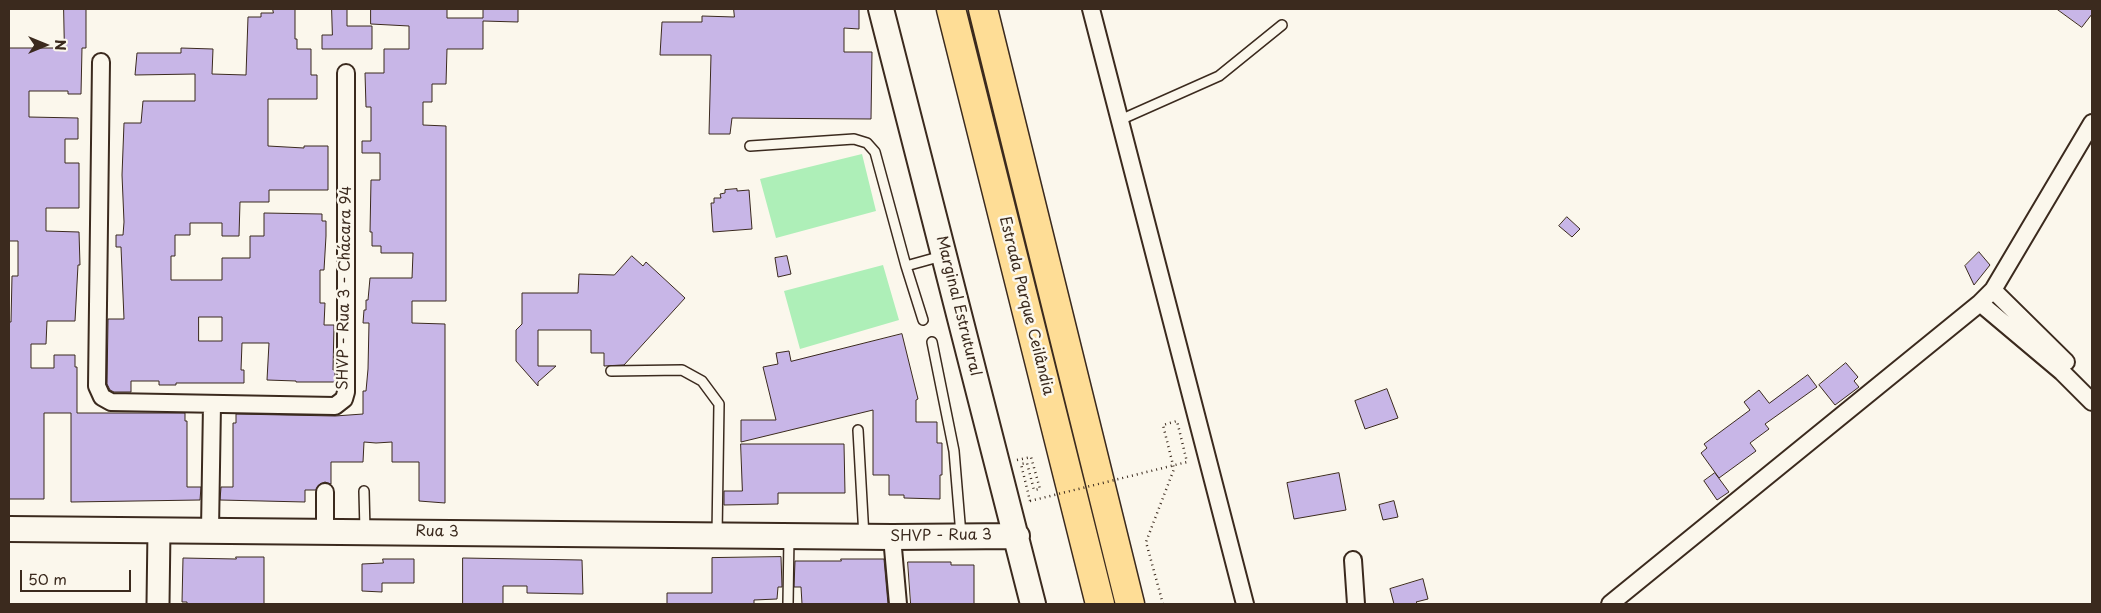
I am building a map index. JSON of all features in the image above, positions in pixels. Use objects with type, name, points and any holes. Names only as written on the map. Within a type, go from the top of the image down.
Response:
[{"type":"highway","name":"Estrada Parque Ceilândia","points":[[951,9],[1100,604]]},
{"type":"highway","name":"Estrada Parque Ceilândia","points":[[983,9],[1130,604]]},
{"type":"main road","name":"Marginal Estrutural","points":[[882,9],[1033,604]]},
{"type":"main road","name":"Rua 3","points":[[9,529],[864,537]]},
{"type":"main road","name":"SHVP - Rua 3","points":[[864,537],[1017,536]]},
{"type":"street","points":[[1091,9],[1245,604]]},
{"type":"street","name":"SHVP - Rua 3 - Chácara 94","points":[[101,62],[97,386],[102,397],[111,402],[335,406],[344,399],[346,392],[346,72]]},
{"type":"street","points":[[1610,604],[1980,303],[1993,290],[2092,123]]},
{"type":"street","points":[[1993,290],[2092,388]]},
{"type":"street","points":[[1980,303],[2062,372],[2092,402]]},
{"type":"street","points":[[210,530],[212,404]]},
{"type":"street","points":[[325,492],[325,533]]},
{"type":"street","points":[[158,604],[159,530]]},
{"type":"street","points":[[892,537],[898,604]]},
{"type":"street","points":[[1353,560],[1356,604]]},
{"type":"lane","points":[[1120,120],[1218,76],[1282,25]]},
{"type":"lane","points":[[750,146],[854,139],[867,143],[875,152],[906,266],[923,320]]},
{"type":"lane","points":[[906,266],[945,255]]},
{"type":"lane","points":[[932,342],[954,451],[961,536]]},
{"type":"lane","points":[[611,371],[682,370],[702,381],[719,404],[717,535]]},
{"type":"lane","points":[[858,430],[864,537]]},
{"type":"lane","points":[[364,491],[365,532]]},
{"type":"lane","points":[[788,536],[788,604]]},
{"type":"path","points":[[1031,457],[1040,489],[1034,490],[1027,463],[1021,464],[1030,501],[1187,462],[1177,421],[1163,424],[1174,469],[1146,542],[1163,604]]},
{"type":"green space","points":[[862,154],[876,211],[776,238],[760,179]]},
{"type":"green space","points":[[883,265],[899,320],[800,349],[784,291]]},
{"type":"building","points":[[64,9],[86,9],[86,48],[82,48],[81,94],[68,94],[68,91],[29,91],[29,117],[78,118],[78,139],[65,139],[65,163],[79,163],[79,208],[46,208],[46,231],[79,232],[80,265],[78,265],[75,321],[47,321],[46,344],[31,344],[31,368],[54,368],[54,355],[75,355],[75,367],[77,367],[77,413],[185,413],[185,421],[187,421],[187,487],[201,487],[200,500],[71,502],[71,413],[44,413],[44,499],[9,499],[9,322],[11,322],[12,276],[18,276],[18,241],[9,241],[9,48],[64,48]]},
{"type":"building","points":[[273,9],[295,9],[297,49],[311,49],[311,75],[317,75],[317,99],[268,99],[268,146],[304,148],[304,146],[328,146],[328,190],[269,190],[269,202],[240,202],[239,236],[222,236],[222,223],[190,223],[190,235],[175,235],[175,256],[171,256],[171,280],[222,280],[222,258],[250,258],[250,236],[264,236],[264,213],[322,214],[322,221],[326,221],[326,236],[324,270],[320,270],[320,303],[325,303],[324,325],[334,325],[333,370],[335,370],[335,382],[267,380],[269,343],[242,343],[241,370],[244,370],[244,383],[176,383],[176,385],[159,385],[159,381],[131,381],[131,392],[114,392],[110,390],[107,384],[108,319],[124,319],[121,247],[116,247],[116,235],[123,235],[124,222],[122,175],[124,123],[141,123],[143,101],[195,101],[195,74],[135,75],[137,53],[181,53],[181,48],[213,49],[212,74],[246,75],[248,17],[261,17],[261,13],[273,13]],"holes":[[[199,317],[222,317],[222,341],[199,341]]]},
{"type":"building","points":[[332,9],[347,9],[347,26],[372,26],[372,49],[322,49],[322,35],[332,35]]},
{"type":"building","points":[[371,9],[447,9],[447,18],[483,18],[483,9],[518,9],[518,22],[483,21],[483,49],[447,49],[446,84],[432,84],[432,102],[423,102],[423,125],[446,126],[446,301],[412,301],[412,323],[445,324],[445,503],[419,501],[419,462],[392,462],[392,442],[364,442],[363,462],[331,462],[331,484],[325,482],[320,484],[316,490],[305,490],[305,502],[220,500],[221,487],[233,487],[233,423],[236,423],[236,414],[335,416],[363,414],[363,391],[366,391],[368,369],[369,323],[363,323],[370,278],[412,278],[413,253],[381,253],[381,246],[372,246],[372,232],[370,232],[371,180],[380,180],[380,153],[362,153],[362,141],[371,141],[371,107],[366,107],[365,73],[384,73],[384,49],[409,49],[409,26],[371,24]]},
{"type":"building","points":[[734,9],[859,9],[859,29],[844,28],[844,52],[872,52],[871,119],[732,118],[730,134],[709,134],[711,55],[660,55],[662,22],[702,22],[702,16],[734,17]]},
{"type":"building","points":[[2057,9],[2092,9],[2092,14],[2082,27]]},
{"type":"building","points":[[737,189],[737,191],[749,190],[752,229],[713,232],[711,203],[714,203],[714,198],[721,198],[720,194],[725,193],[725,190]]},
{"type":"building","points":[[1567,217],[1580,229],[1572,237],[1559,226]]},
{"type":"building","points":[[1979,252],[1990,265],[1974,285],[1965,266]]},
{"type":"building","points":[[632,256],[643,266],[646,262],[685,298],[624,365],[604,366],[604,353],[591,353],[591,330],[538,330],[538,366],[556,366],[538,382],[538,386],[516,361],[516,330],[522,324],[522,293],[578,293],[579,274],[614,275]]},
{"type":"building","points":[[787,256],[791,274],[778,277],[775,258]]},
{"type":"building","points":[[902,334],[918,399],[916,400],[916,422],[937,422],[937,443],[942,443],[940,499],[904,498],[904,495],[889,495],[889,475],[873,475],[873,410],[741,442],[741,420],[776,420],[763,367],[778,364],[776,353],[789,351],[791,361]]},
{"type":"building","points":[[1846,363],[1858,377],[1854,381],[1859,387],[1835,405],[1819,385]]},
{"type":"building","points":[[1808,375],[1817,387],[1765,424],[1769,429],[1750,443],[1756,451],[1719,478],[1701,453],[1707,448],[1704,444],[1750,410],[1744,402],[1759,390],[1769,403]]},
{"type":"building","points":[[1387,389],[1398,418],[1365,429],[1355,401]]},
{"type":"building","points":[[741,444],[844,444],[845,493],[778,493],[778,504],[724,505],[724,491],[742,491]]},
{"type":"building","points":[[1339,473],[1346,510],[1294,519],[1287,483]]},
{"type":"building","points":[[1715,473],[1729,492],[1717,500],[1704,481]]},
{"type":"building","points":[[1394,501],[1398,517],[1383,520],[1379,505]]},
{"type":"building","points":[[236,557],[264,557],[264,604],[187,604],[187,602],[182,602],[183,558],[236,559]]},
{"type":"building","points":[[781,557],[782,587],[778,587],[777,599],[754,600],[754,604],[667,604],[667,593],[712,593],[712,558]]},
{"type":"building","points":[[463,558],[582,560],[583,594],[527,593],[527,586],[503,586],[503,604],[463,604]]},
{"type":"building","points":[[383,559],[414,559],[414,583],[382,583],[382,592],[362,591],[362,564],[383,563]]},
{"type":"building","points":[[841,559],[884,559],[888,604],[802,604],[801,587],[794,587],[795,561],[841,561]]},
{"type":"building","points":[[908,562],[951,562],[951,565],[974,565],[974,604],[911,604]]},
{"type":"building","points":[[1423,579],[1428,599],[1416,602],[1418,604],[1394,604],[1390,589]]}]
